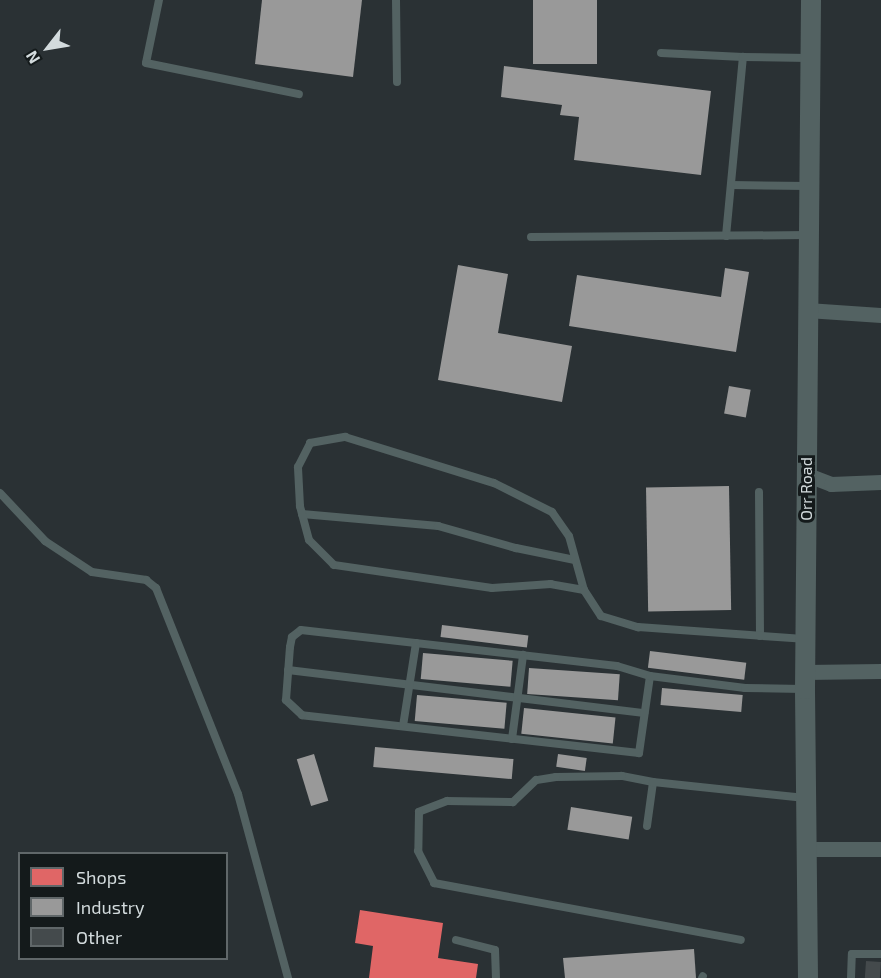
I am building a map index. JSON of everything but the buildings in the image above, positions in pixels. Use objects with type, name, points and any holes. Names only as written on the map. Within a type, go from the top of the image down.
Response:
[{"type":"street","name":"Orr Road","points":[[808,978],[805,849],[805,474],[811,0]]},
{"type":"street","points":[[807,310],[881,315]]},
{"type":"street","points":[[805,474],[831,484],[881,482]]},
{"type":"street","points":[[805,680],[881,671]]},
{"type":"street","points":[[805,849],[881,849]]},
{"type":"lane","points":[[159,0],[146,63],[300,94]]},
{"type":"lane","points":[[396,0],[397,81]]},
{"type":"lane","points":[[661,53],[809,58]]},
{"type":"lane","points":[[726,236],[743,57]]},
{"type":"lane","points":[[730,185],[808,186]]},
{"type":"lane","points":[[531,237],[808,235]]},
{"type":"lane","points":[[584,590],[551,584],[492,588],[334,565],[309,540],[302,514],[298,467],[310,443],[345,436],[494,483],[552,512],[569,536],[584,590],[601,616],[638,627],[806,639]]},
{"type":"lane","points":[[759,492],[760,636]]},
{"type":"lane","points":[[0,493],[45,541],[92,572],[146,580],[156,588],[238,794],[288,978]]},
{"type":"lane","points":[[302,514],[438,526],[516,548],[576,560]]},
{"type":"lane","points":[[650,676],[639,753],[302,715],[286,700],[292,637],[300,630],[617,666],[650,676],[745,688],[805,680]]},
{"type":"lane","points":[[403,726],[416,643]]},
{"type":"lane","points":[[512,739],[523,655]]},
{"type":"lane","points":[[288,670],[645,713]]},
{"type":"lane","points":[[741,940],[434,883],[418,852],[419,812],[447,801],[513,802],[536,780],[556,777],[622,776],[653,782],[805,798]]},
{"type":"lane","points":[[647,826],[653,782]]},
{"type":"lane","points":[[456,940],[495,950],[496,978]]},
{"type":"lane","points":[[851,978],[852,954],[881,954]]}]
